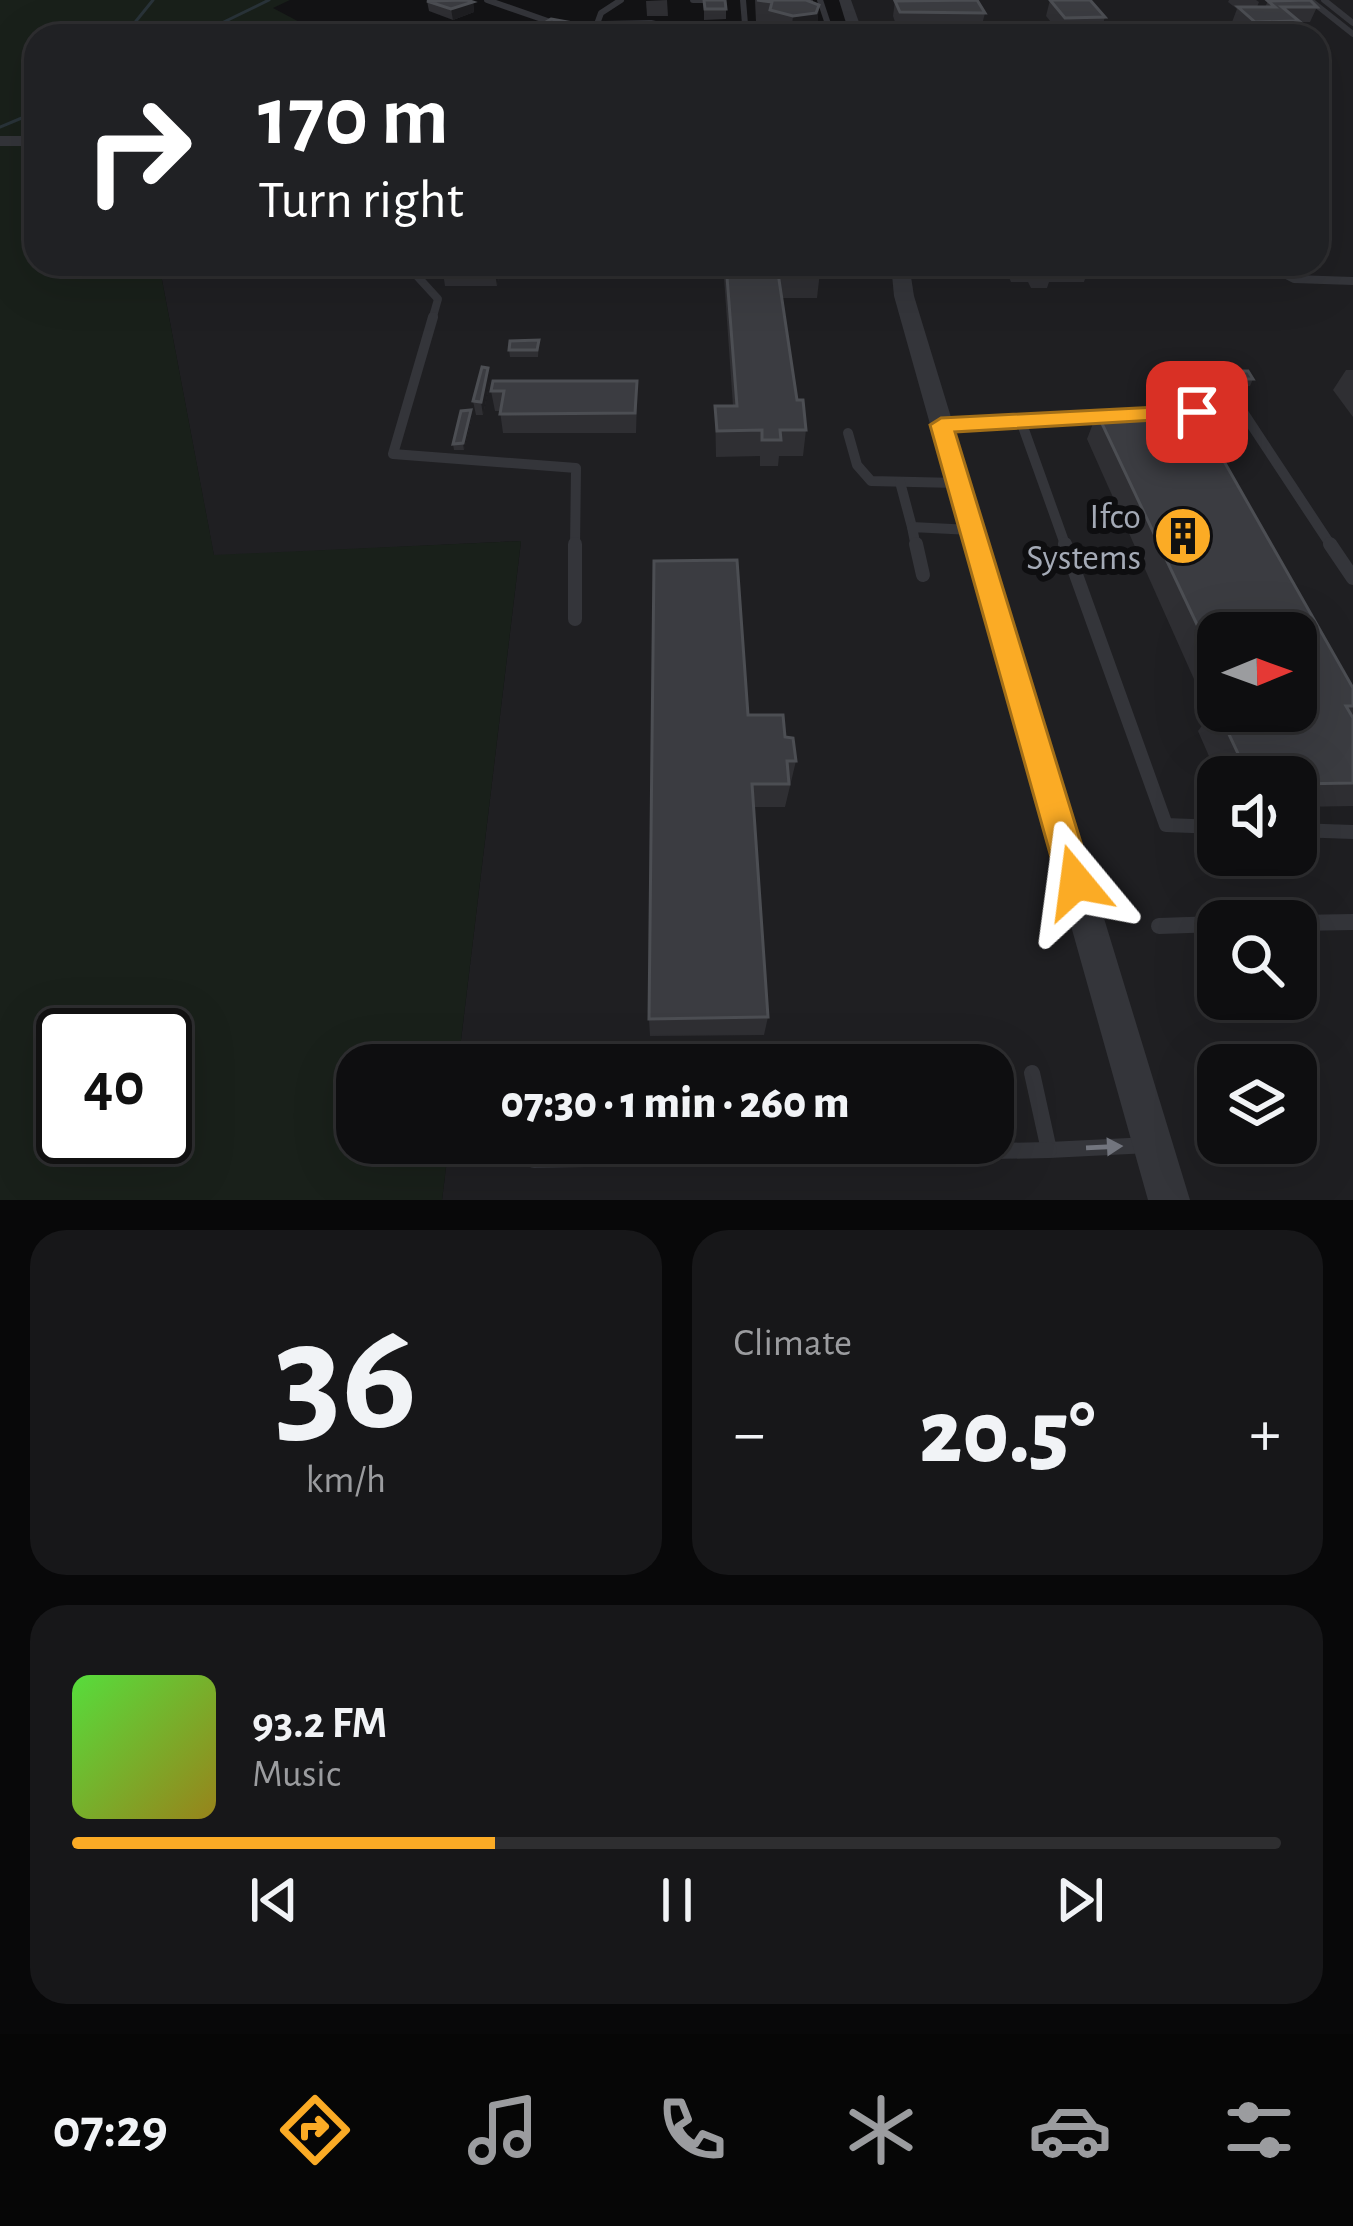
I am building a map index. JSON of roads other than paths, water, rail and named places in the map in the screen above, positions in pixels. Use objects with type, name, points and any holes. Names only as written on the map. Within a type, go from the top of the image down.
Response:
[{"type":"street","points":[[902,276],[1169,1200]]},
{"type":"lane","points":[[487,0],[556,24]]},
{"type":"lane","points":[[621,0],[601,13],[597,24],[655,24]]},
{"type":"lane","points":[[693,0],[706,0]]},
{"type":"lane","points":[[1310,0],[1353,34]]},
{"type":"lane","points":[[1324,0],[1353,23]]},
{"type":"lane","points":[[417,276],[438,299],[393,454],[576,468],[575,619]]},
{"type":"lane","points":[[1279,276],[1353,281]]},
{"type":"lane","points":[[1175,414],[1241,410],[1353,578]]},
{"type":"lane","points":[[941,425],[1132,417]]},
{"type":"lane","points":[[1022,424],[1166,825],[1197,826]]},
{"type":"lane","points":[[848,433],[857,464],[871,482],[958,483]]},
{"type":"lane","points":[[900,482],[922,575]]},
{"type":"lane","points":[[912,527],[972,530]]},
{"type":"lane","points":[[1317,831],[1353,832]]},
{"type":"lane","points":[[1317,923],[1353,922]]},
{"type":"lane","points":[[1159,926],[1197,925]]},
{"type":"lane","points":[[1033,1073],[1049,1150]]},
{"type":"lane","points":[[1014,1151],[1153,1145]]},
{"type":"waterway","points":[[134,24],[153,0]]},
{"type":"waterway","points":[[220,24],[269,0]]},
{"type":"waterway","points":[[0,127],[24,117]]},
{"type":"place","name":"Ifco Systems","points":[[1183,536]]}]
